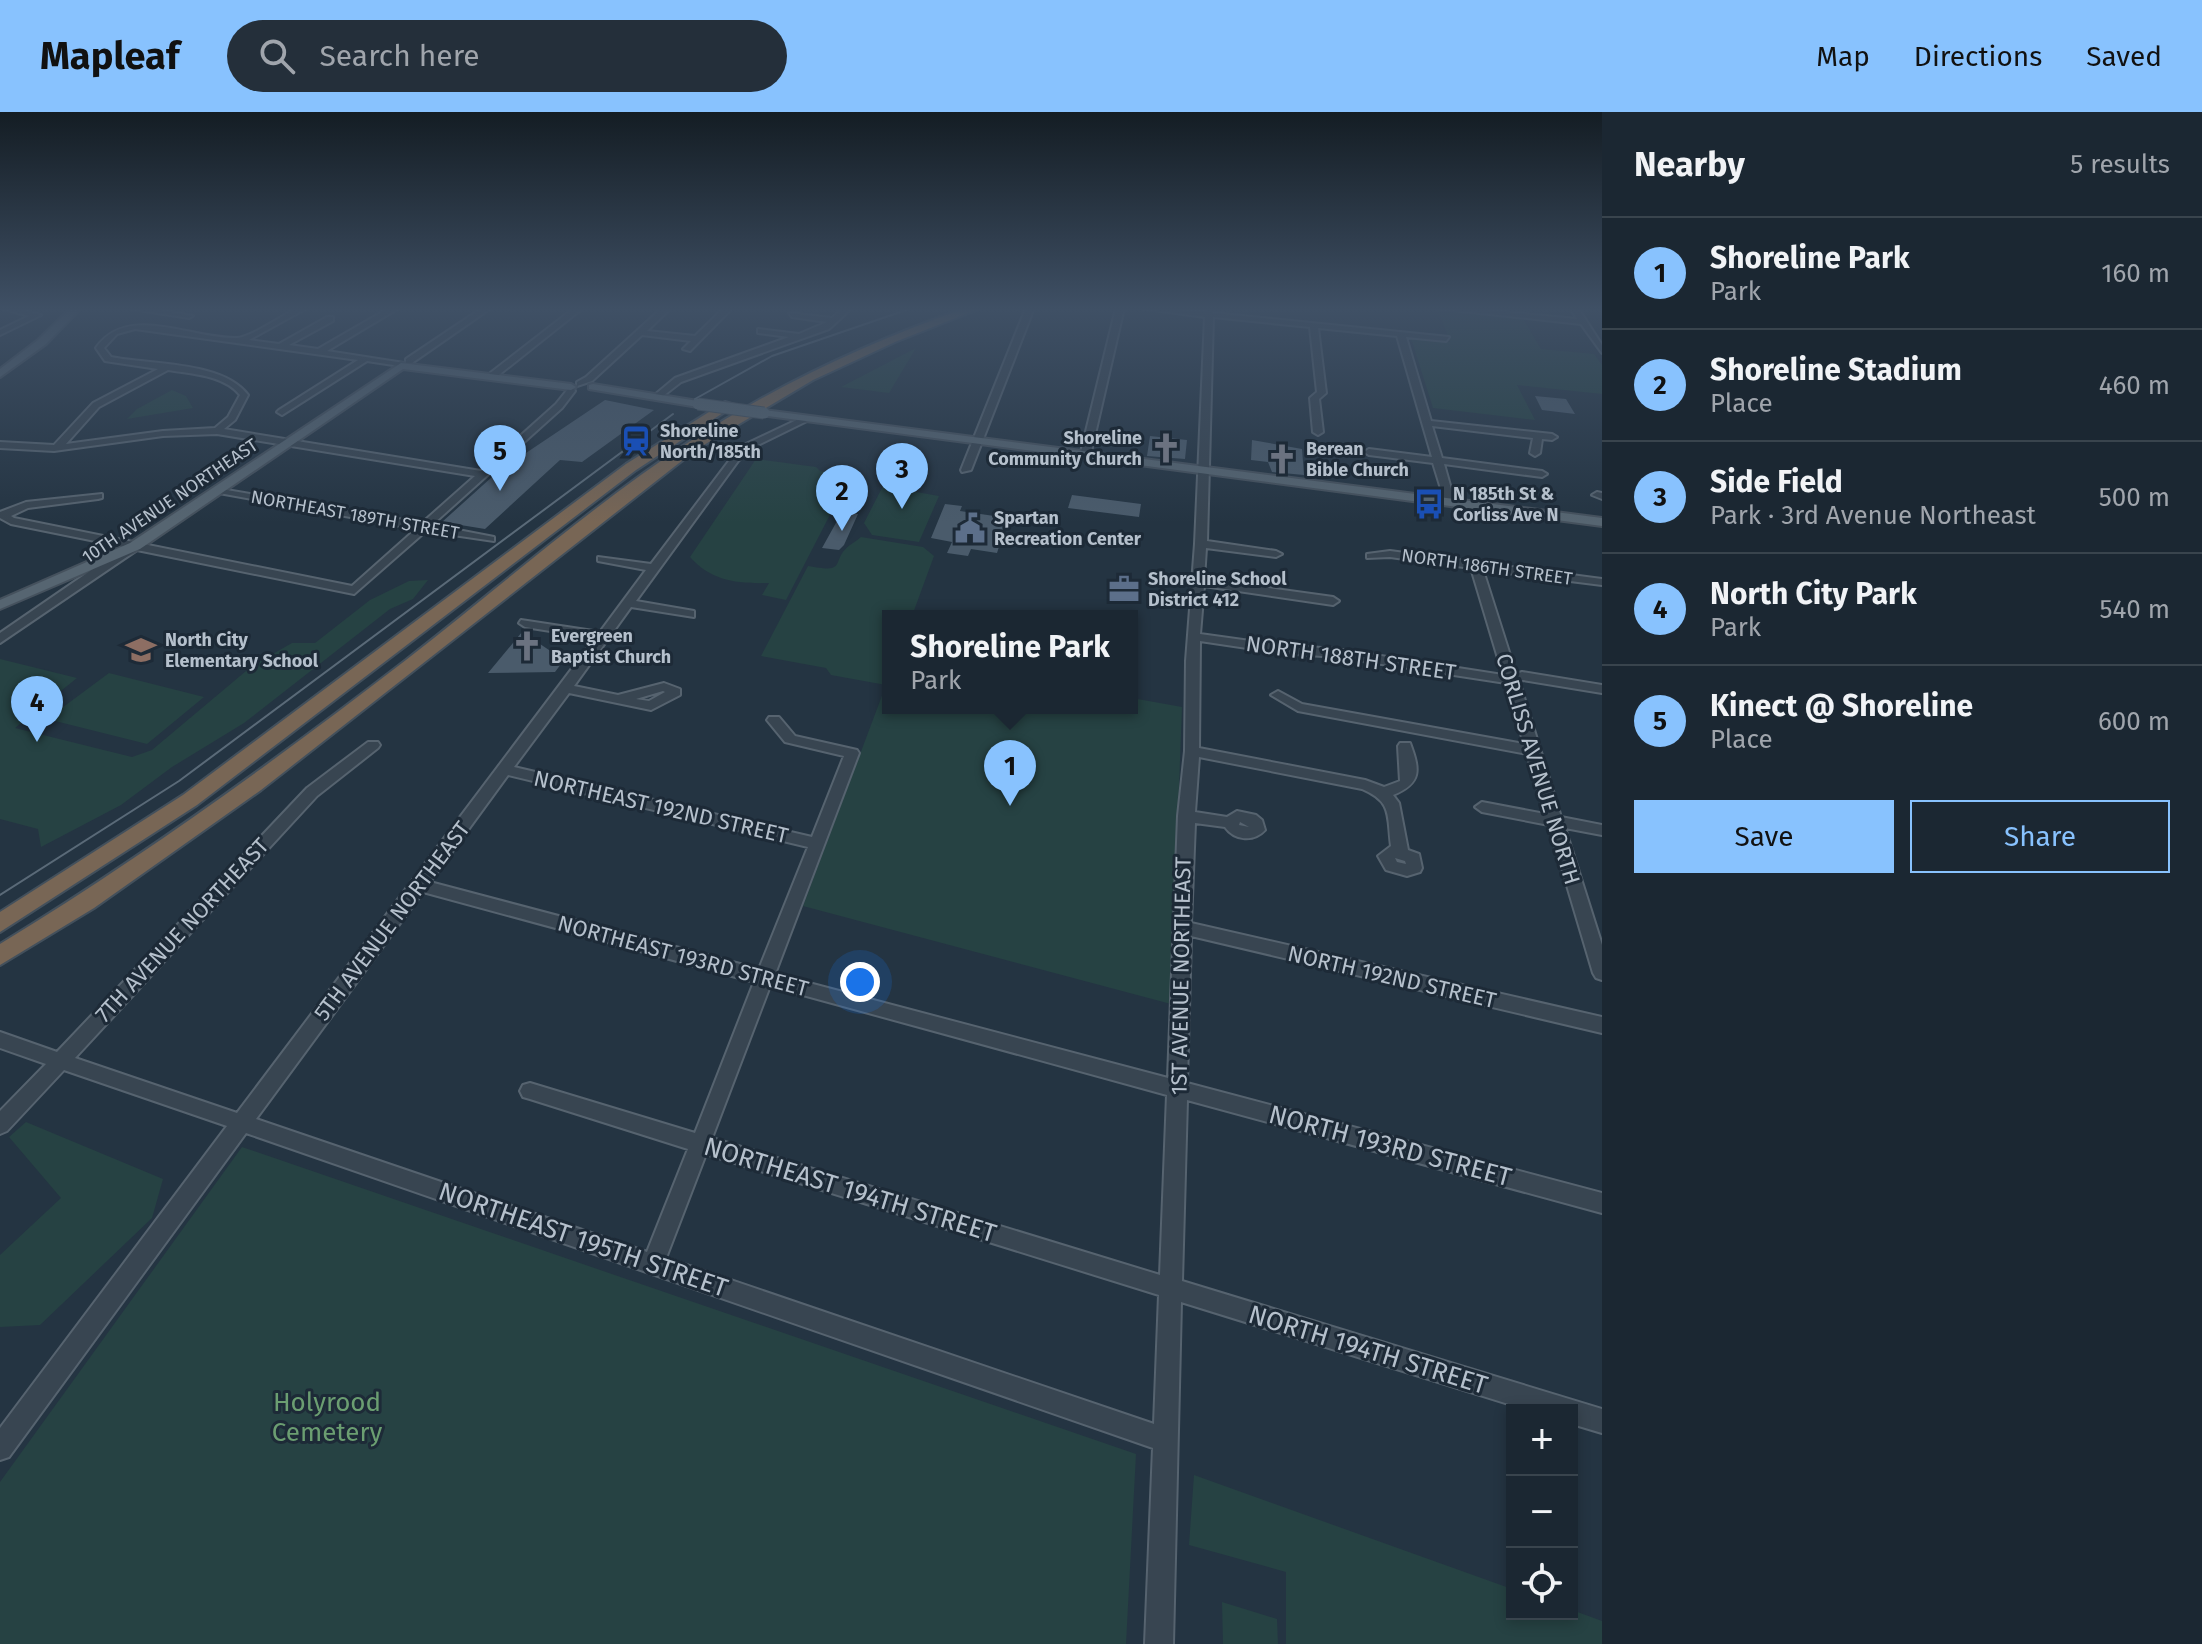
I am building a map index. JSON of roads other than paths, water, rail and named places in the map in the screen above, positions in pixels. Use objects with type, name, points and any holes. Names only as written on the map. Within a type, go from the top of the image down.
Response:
[{"type":"highway","points":[[0,956],[85,904],[226,807],[655,472],[708,435],[807,379]]},
{"type":"highway","points":[[0,923],[190,800],[631,467],[745,396]]},
{"type":"main road","name":"10TH AVENUE NORTHEAST","points":[[135,546],[383,379]]},
{"type":"main road","points":[[514,379],[1602,522]]},
{"type":"main road","points":[[0,605],[135,546]]},
{"type":"street","points":[[58,447],[96,405],[145,379]]},
{"type":"street","points":[[217,431],[232,418],[244,395],[242,389],[222,379]]},
{"type":"street","points":[[282,412],[333,379]]},
{"type":"street","points":[[98,496],[86,495],[26,505],[3,515],[11,521],[354,590],[482,474],[595,379]]},
{"type":"street","points":[[655,398],[679,379]]},
{"type":"street","points":[[966,470],[1002,379]]},
{"type":"street","points":[[1085,456],[1103,379]]},
{"type":"street","name":"1ST AVENUE NORTHEAST","points":[[1159,1644],[1186,816],[1192,751],[1207,379]]},
{"type":"street","points":[[1318,432],[1314,398],[1322,393],[1320,379]]},
{"type":"street","points":[[1415,379],[1450,503]]},
{"type":"street","name":"5TH AVENUE NORTHEAST","points":[[0,1448],[740,452],[806,419]]},
{"type":"street","points":[[1428,423],[1552,437]]},
{"type":"street","points":[[0,445],[16,448],[58,447],[180,430],[217,431],[482,474]]},
{"type":"street","points":[[1535,453],[1538,436]]},
{"type":"street","points":[[1369,452],[1542,474]]},
{"type":"street","name":"NORTHEAST 189TH STREET","points":[[219,490],[490,539]]},
{"type":"street","points":[[1201,544],[1276,554]]},
{"type":"street","name":"10TH AVENUE NORTHEAST","points":[[0,639],[135,546]]},
{"type":"street","name":"NORTH 186TH STREET","points":[[1371,556],[1390,554],[1602,582]]},
{"type":"street","points":[[602,559],[655,568]]},
{"type":"street","name":"CORLISS AVENUE NORTH","points":[[1476,565],[1602,973]]},
{"type":"street","points":[[1198,582],[1333,601]]},
{"type":"street","points":[[629,603],[690,614]]},
{"type":"street","points":[[525,623],[604,636]]},
{"type":"street","name":"NORTH 188TH STREET","points":[[1195,637],[1336,653],[1510,680],[1522,676],[1602,689]]},
{"type":"street","points":[[565,688],[619,699]]},
{"type":"street","points":[[1278,695],[1298,707],[1531,750]]},
{"type":"street","points":[[653,1265],[852,753],[790,739],[774,720]]},
{"type":"street","name":"7TH AVENUE NORTHEAST","points":[[0,1125],[312,792],[373,745]]},
{"type":"street","points":[[1384,793],[1406,784],[1409,778],[1405,746]]},
{"type":"street","points":[[1192,751],[1365,785],[1384,793],[1392,803],[1400,851]]},
{"type":"street","name":"NORTHEAST 192ND STREET","points":[[505,770],[817,844]]},
{"type":"street","points":[[1482,807],[1602,830]]},
{"type":"street","points":[[1186,816],[1230,823]]},
{"type":"street","name":"NORTHEAST 193RD STREET","points":[[419,885],[1179,1089]]},
{"type":"street","name":"NORTH 192ND STREET","points":[[1183,928],[1602,1025]]},
{"type":"street","name":"NORTHEAST 195TH STREET","points":[[0,1040],[1166,1440]]},
{"type":"street","name":"NORTH 193RD STREET","points":[[1179,1089],[1602,1203]]},
{"type":"street","name":"NORTHEAST 194TH STREET","points":[[530,1091],[1170,1289]]},
{"type":"street","name":"NORTH 194TH STREET","points":[[1170,1289],[1546,1404]]},
{"type":"street","name":"NORTH 194TH STREET","points":[[1578,1414],[1602,1421]]},
{"type":"tram line","points":[[695,399],[730,379]]},
{"type":"tram line","points":[[0,895],[179,781],[673,414]]},
{"type":"place","name":"Shoreline North/185th","points":[[636,441]]},
{"type":"place","name":"Shoreline Community Church","points":[[1166,448]]},
{"type":"place","name":"Berean Bible Church","points":[[1282,459]]},
{"type":"place","name":"Kinect @ Shoreline","points":[[500,491]]},
{"type":"place","name":"N 185th St & Corliss Ave N","points":[[1429,504]]},
{"type":"place","name":"Side Field","points":[[902,509]]},
{"type":"place","name":"Spartan Recreation Center","points":[[970,528]]},
{"type":"place","name":"Shoreline Stadium","points":[[842,531]]},
{"type":"place","name":"Shoreline School District 412","points":[[1124,589]]},
{"type":"place","name":"Evergreen Baptist Church","points":[[527,646]]},
{"type":"place","name":"North City Elementary School","points":[[141,650]]},
{"type":"place","name":"North City Park","points":[[37,742]]},
{"type":"place","name":"Shoreline Park","points":[[1010,806]]},
{"type":"park label","name":"Holyrood Cemetery","points":[[327,1417]]}]
